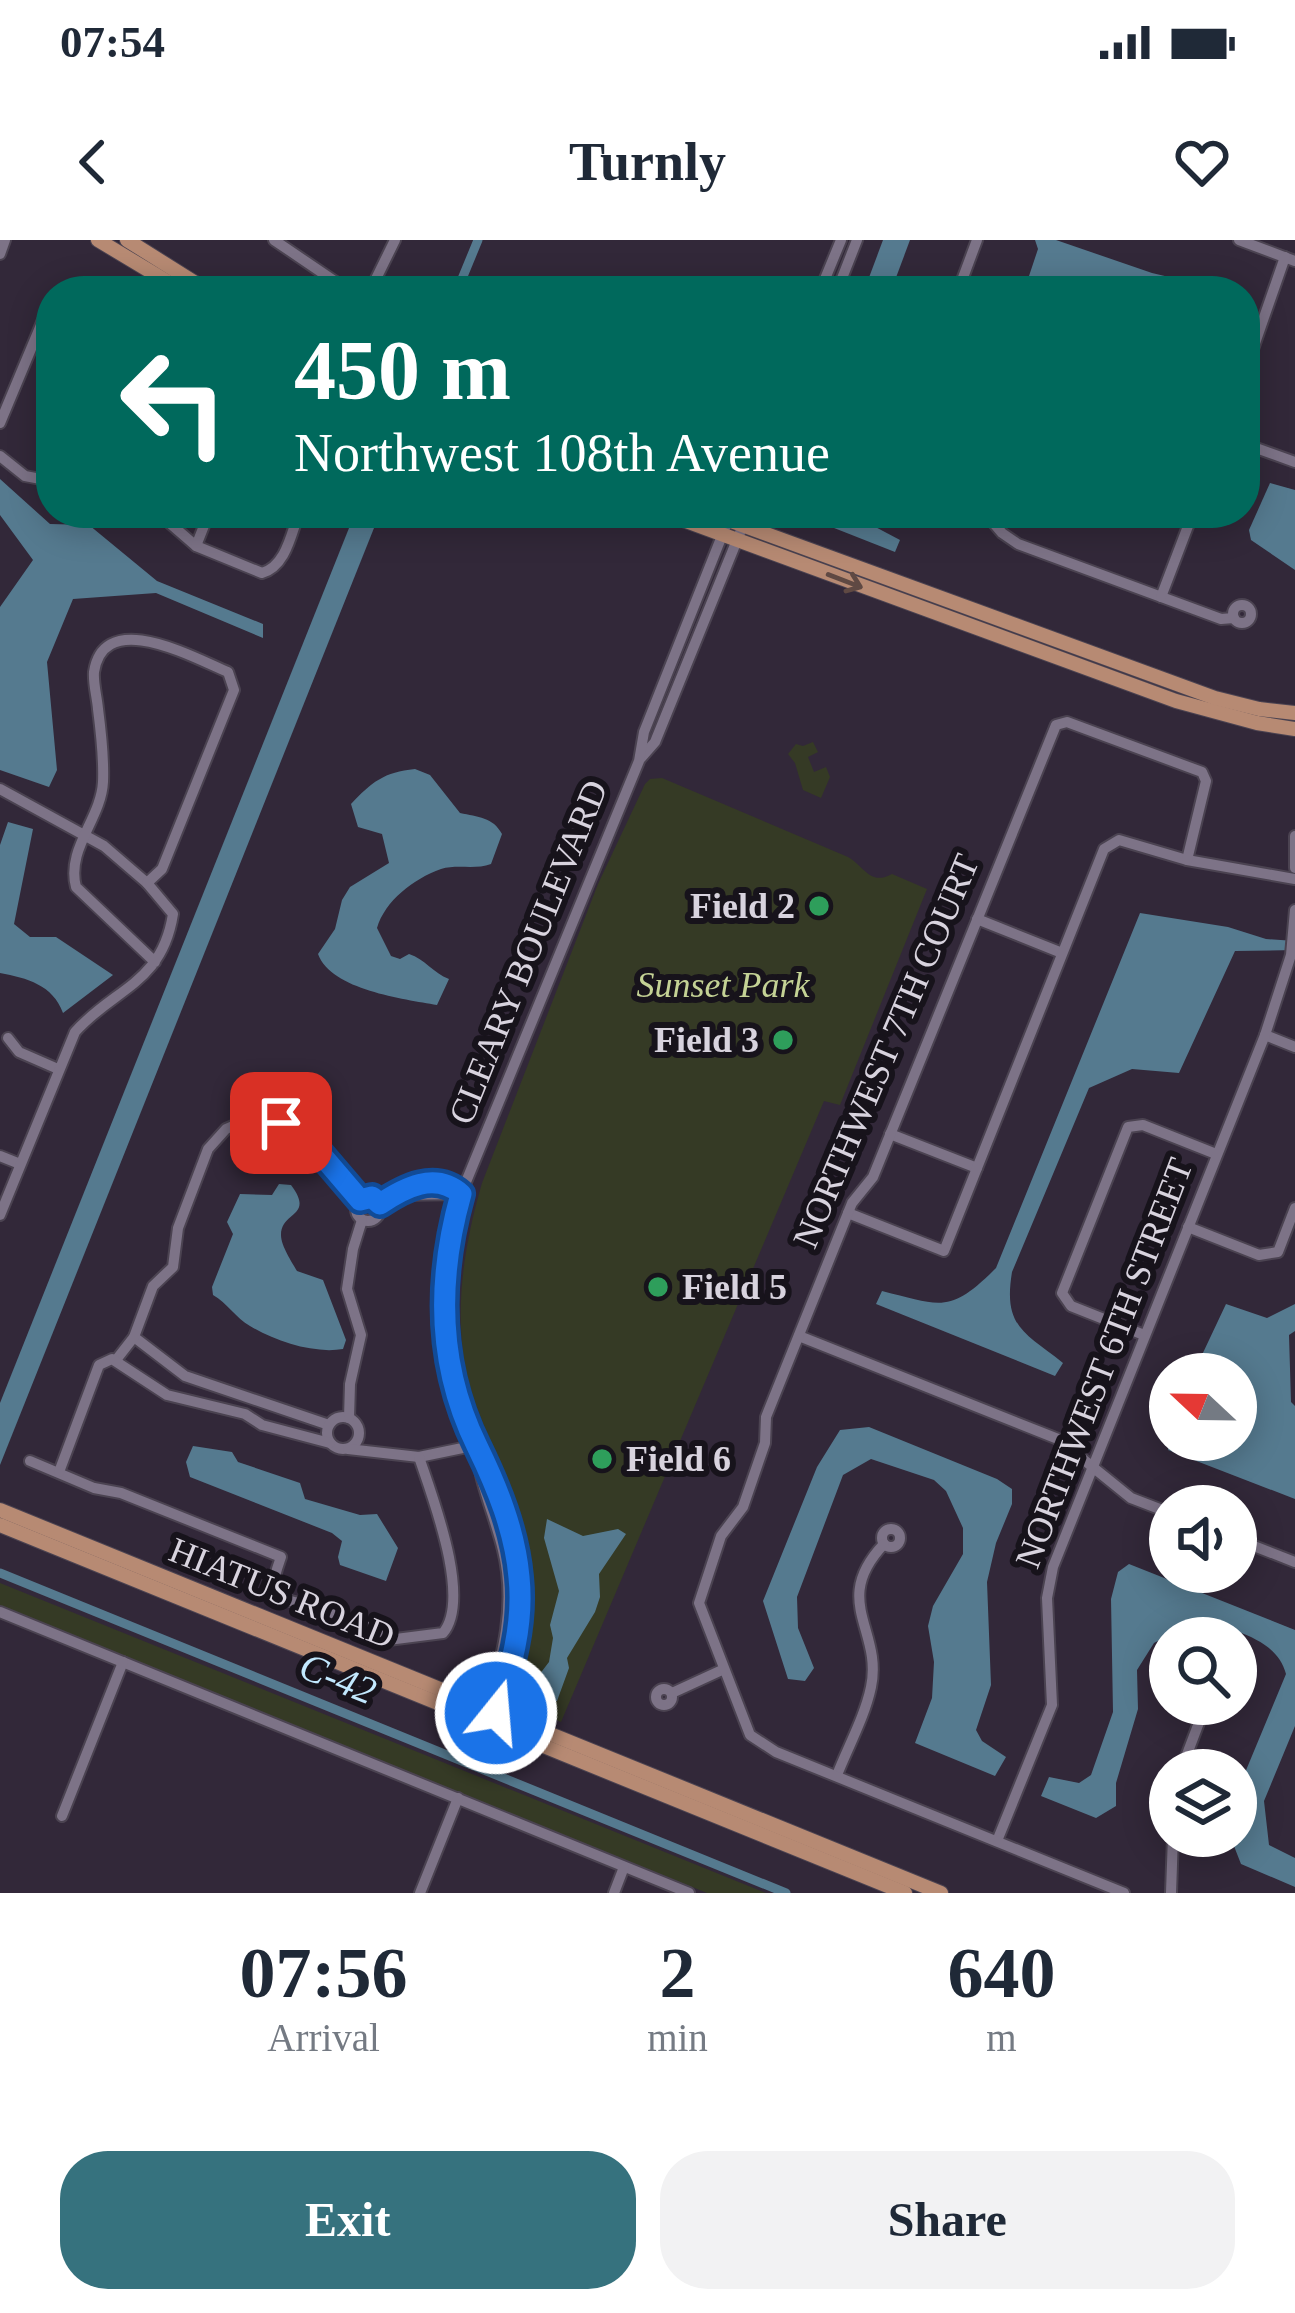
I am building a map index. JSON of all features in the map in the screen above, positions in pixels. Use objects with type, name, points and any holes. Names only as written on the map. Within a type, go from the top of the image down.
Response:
[{"type":"main road","points":[[98,240],[158,276]]},
{"type":"main road","points":[[127,240],[184,276]]},
{"type":"main road","points":[[745,528],[1176,700],[1295,729]]},
{"type":"main road","points":[[746,528],[1215,698],[1259,710],[1295,713]]},
{"type":"main road","name":"HIATUS ROAD","points":[[0,1510],[905,1893]]},
{"type":"main road","name":"HIATUS ROAD","points":[[0,1525],[941,1893]]},
{"type":"street","points":[[0,254],[5,240]]},
{"type":"street","points":[[274,240],[327,276]]},
{"type":"street","points":[[377,276],[395,240]]},
{"type":"street","points":[[826,276],[841,240]]},
{"type":"street","points":[[843,276],[857,240]]},
{"type":"street","points":[[964,276],[977,240]]},
{"type":"street","points":[[1239,240],[1290,259],[1260,334]]},
{"type":"street","points":[[0,422],[36,337]]},
{"type":"street","points":[[1260,449],[1295,462]]},
{"type":"street","points":[[0,456],[25,476],[36,478]]},
{"type":"street","points":[[175,528],[196,546],[262,573],[274,569],[292,528]]},
{"type":"street","points":[[196,546],[203,528]]},
{"type":"street","name":"CLEARY BOULEVARD","points":[[490,1715],[515,1648],[520,1579],[507,1518],[451,1372],[443,1312],[447,1252],[461,1194],[639,761],[644,732],[733,528]]},
{"type":"street","points":[[998,528],[1018,544],[1221,619],[1234,618]]},
{"type":"street","points":[[1161,597],[1187,528]]},
{"type":"street","points":[[147,884],[162,869],[234,691],[228,672],[149,640],[110,644],[101,652],[94,673],[103,788],[82,835],[73,874],[76,887],[154,962]]},
{"type":"street","name":"NORTHWEST 7TH COURT","points":[[1124,1893],[776,1752],[750,1736],[699,1603],[721,1537],[743,1507],[765,1443],[766,1417],[852,1203],[873,1178],[1056,725],[1067,722],[1202,772],[1206,781],[1187,860]]},
{"type":"street","points":[[0,789],[118,856],[173,914],[144,979],[74,1032],[0,1216]]},
{"type":"street","points":[[1295,836],[1295,868]]},
{"type":"street","points":[[848,1213],[944,1251],[1104,849],[1119,840],[1187,860],[1295,879]]},
{"type":"street","name":"NORTHWEST 6TH STREET","points":[[997,1841],[1052,1705],[1047,1598],[1053,1567],[1264,1034],[1292,955],[1295,910]]},
{"type":"street","points":[[977,919],[1062,953]]},
{"type":"street","points":[[1264,1034],[1295,1047]]},
{"type":"street","points":[[8,1038],[19,1052],[58,1069]]},
{"type":"street","points":[[59,1472],[99,1365],[116,1360],[134,1337],[153,1286],[173,1267],[178,1228],[208,1149],[226,1129],[260,1120],[296,1130],[360,1200]]},
{"type":"street","points":[[1144,1335],[1071,1306],[1062,1293],[1128,1127],[1143,1125],[1216,1154]]},
{"type":"street","points":[[890,1134],[977,1168]]},
{"type":"street","points":[[0,1156],[20,1164]]},
{"type":"street","points":[[362,1220],[377,1218],[380,1204],[417,1184],[452,1186],[461,1194]]},
{"type":"street","points":[[360,1200],[372,1197],[380,1204]]},
{"type":"street","points":[[348,1449],[359,1434],[349,1418],[349,1392],[361,1335],[347,1289],[352,1249],[362,1220],[356,1209],[360,1200]]},
{"type":"street","points":[[1188,1227],[1259,1256],[1278,1252],[1295,1208]]},
{"type":"street","points":[[800,1336],[1058,1439],[1131,1498],[1149,1505]]},
{"type":"street","points":[[134,1337],[185,1376],[329,1425]]},
{"type":"street","points":[[116,1360],[167,1395],[245,1414],[262,1425],[338,1449],[419,1457],[477,1445]]},
{"type":"street","points":[[329,1425],[338,1418],[349,1418]]},
{"type":"street","points":[[329,1425],[330,1443]]},
{"type":"street","points":[[30,1461],[281,1557],[274,1578],[279,1598],[373,1629],[388,1640],[443,1634],[449,1628],[452,1597],[446,1547],[419,1457]]},
{"type":"street","points":[[837,1775],[871,1689],[874,1661],[858,1611],[860,1586],[884,1544]]},
{"type":"street","points":[[1257,1547],[1295,1562]]},
{"type":"street","points":[[0,1612],[689,1893]]},
{"type":"street","points":[[62,1816],[123,1662]]},
{"type":"street","points":[[672,1693],[722,1670]]},
{"type":"street","points":[[420,1893],[458,1798]]},
{"type":"street","points":[[1171,1893],[1172,1857]]},
{"type":"street","points":[[614,1893],[624,1867]]},
{"type":"green space","points":[[813,742],[818,752],[808,757],[814,772],[826,767],[830,777],[821,798],[803,790],[788,754],[796,744]]},
{"type":"green space","name":"Sunset Park","points":[[662,778],[848,857],[873,877],[892,874],[927,889],[840,1105],[824,1101],[561,1722],[512,1700],[527,1615],[529,1564],[514,1497],[471,1390],[462,1339],[462,1286],[482,1183],[598,884],[645,784]]},
{"type":"green space","points":[[0,1583],[766,1893],[707,1893],[0,1607]]},
{"type":"water","points":[[883,240],[910,240],[897,276],[870,276]]},
{"type":"water","points":[[1035,240],[1056,240],[1165,276],[1029,276],[1038,249]]},
{"type":"water","points":[[0,479],[36,511],[36,528],[93,528],[157,581],[263,624],[263,638],[156,593],[73,599],[47,662],[57,770],[49,787],[0,770],[0,607],[33,560],[0,515]]},
{"type":"water","points":[[1270,483],[1295,490],[1295,570],[1251,540],[1250,528],[1260,528],[1260,505]]},
{"type":"water","points":[[349,528],[374,528],[0,1465],[0,1403]]},
{"type":"water","points":[[834,528],[877,528],[900,540],[895,552]]},
{"type":"water","points":[[415,769],[430,775],[460,813],[490,821],[502,834],[491,864],[447,868],[420,879],[393,900],[377,928],[391,956],[400,959],[409,954],[449,979],[437,1005],[353,984],[325,966],[318,954],[335,929],[350,887],[389,863],[382,834],[358,827],[351,804],[379,779]]},
{"type":"water","points":[[8,822],[33,829],[14,924],[30,937],[56,937],[113,975],[63,1013],[46,989],[0,973],[0,845]]},
{"type":"water","points":[[1140,913],[1295,941],[1295,950],[1235,951],[1179,1073],[1132,1069],[1089,1088],[1012,1272],[1014,1317],[1027,1335],[1063,1363],[1055,1376],[876,1304],[882,1291],[932,1302],[956,1299],[996,1268]]},
{"type":"water","points":[[279,1184],[291,1185],[300,1203],[282,1227],[283,1244],[297,1271],[323,1280],[346,1340],[343,1349],[308,1348],[272,1337],[245,1323],[213,1295],[233,1234],[227,1222],[240,1194],[272,1195]]},
{"type":"water","points":[[1226,1304],[1267,1318],[1295,1304],[1295,1331],[1289,1335],[1295,1499],[1197,1461],[1257,1461],[1257,1353],[1203,1353]]},
{"type":"water","points":[[869,1427],[1012,1489],[1012,1504],[987,1582],[991,1685],[976,1730],[982,1741],[1006,1757],[995,1776],[915,1743],[932,1698],[934,1662],[928,1626],[933,1606],[963,1554],[963,1528],[946,1491],[934,1480],[871,1459],[843,1475],[797,1597],[798,1628],[814,1668],[805,1681],[788,1679],[763,1601],[817,1467],[840,1430]]},
{"type":"water","points":[[193,1446],[232,1452],[238,1462],[300,1483],[305,1499],[360,1515],[377,1514],[398,1548],[386,1581],[340,1565],[342,1541],[332,1533],[190,1477],[186,1462]]},
{"type":"water","points":[[547,1519],[583,1536],[618,1529],[626,1534],[599,1574],[595,1612],[567,1658],[569,1668],[557,1701],[549,1704],[536,1697],[539,1675],[549,1662],[550,1625],[559,1591],[544,1538]]},
{"type":"water","points":[[1129,1564],[1149,1572],[1149,1593],[1202,1593],[1295,1630],[1295,1726],[1264,1801],[1269,1845],[1295,1858],[1295,1887],[1241,1864],[1238,1857],[1257,1857],[1255,1749],[1286,1674],[1273,1652],[1257,1641],[1257,1617],[1149,1617],[1149,1651],[1137,1670],[1138,1709],[1116,1783],[1116,1806],[1096,1818],[1041,1796],[1049,1777],[1079,1783],[1091,1775],[1113,1712],[1111,1599],[1118,1572]]},
{"type":"waterway","points":[[463,276],[478,240]]},
{"type":"waterway","name":"C-42","points":[[0,1573],[786,1893]]},
{"type":"place","name":"Field 2","points":[[819,906]]},
{"type":"place","name":"Field 3","points":[[783,1040]]},
{"type":"place","name":"Field 5","points":[[658,1287]]},
{"type":"place","name":"Field 6","points":[[602,1459]]},
{"type":"route","points":[[281,1123],[307,1138],[360,1200],[372,1197],[380,1204],[417,1184],[452,1186],[461,1194],[444,1274],[447,1353],[458,1398],[507,1518],[520,1579],[515,1648],[496,1713]]}]
